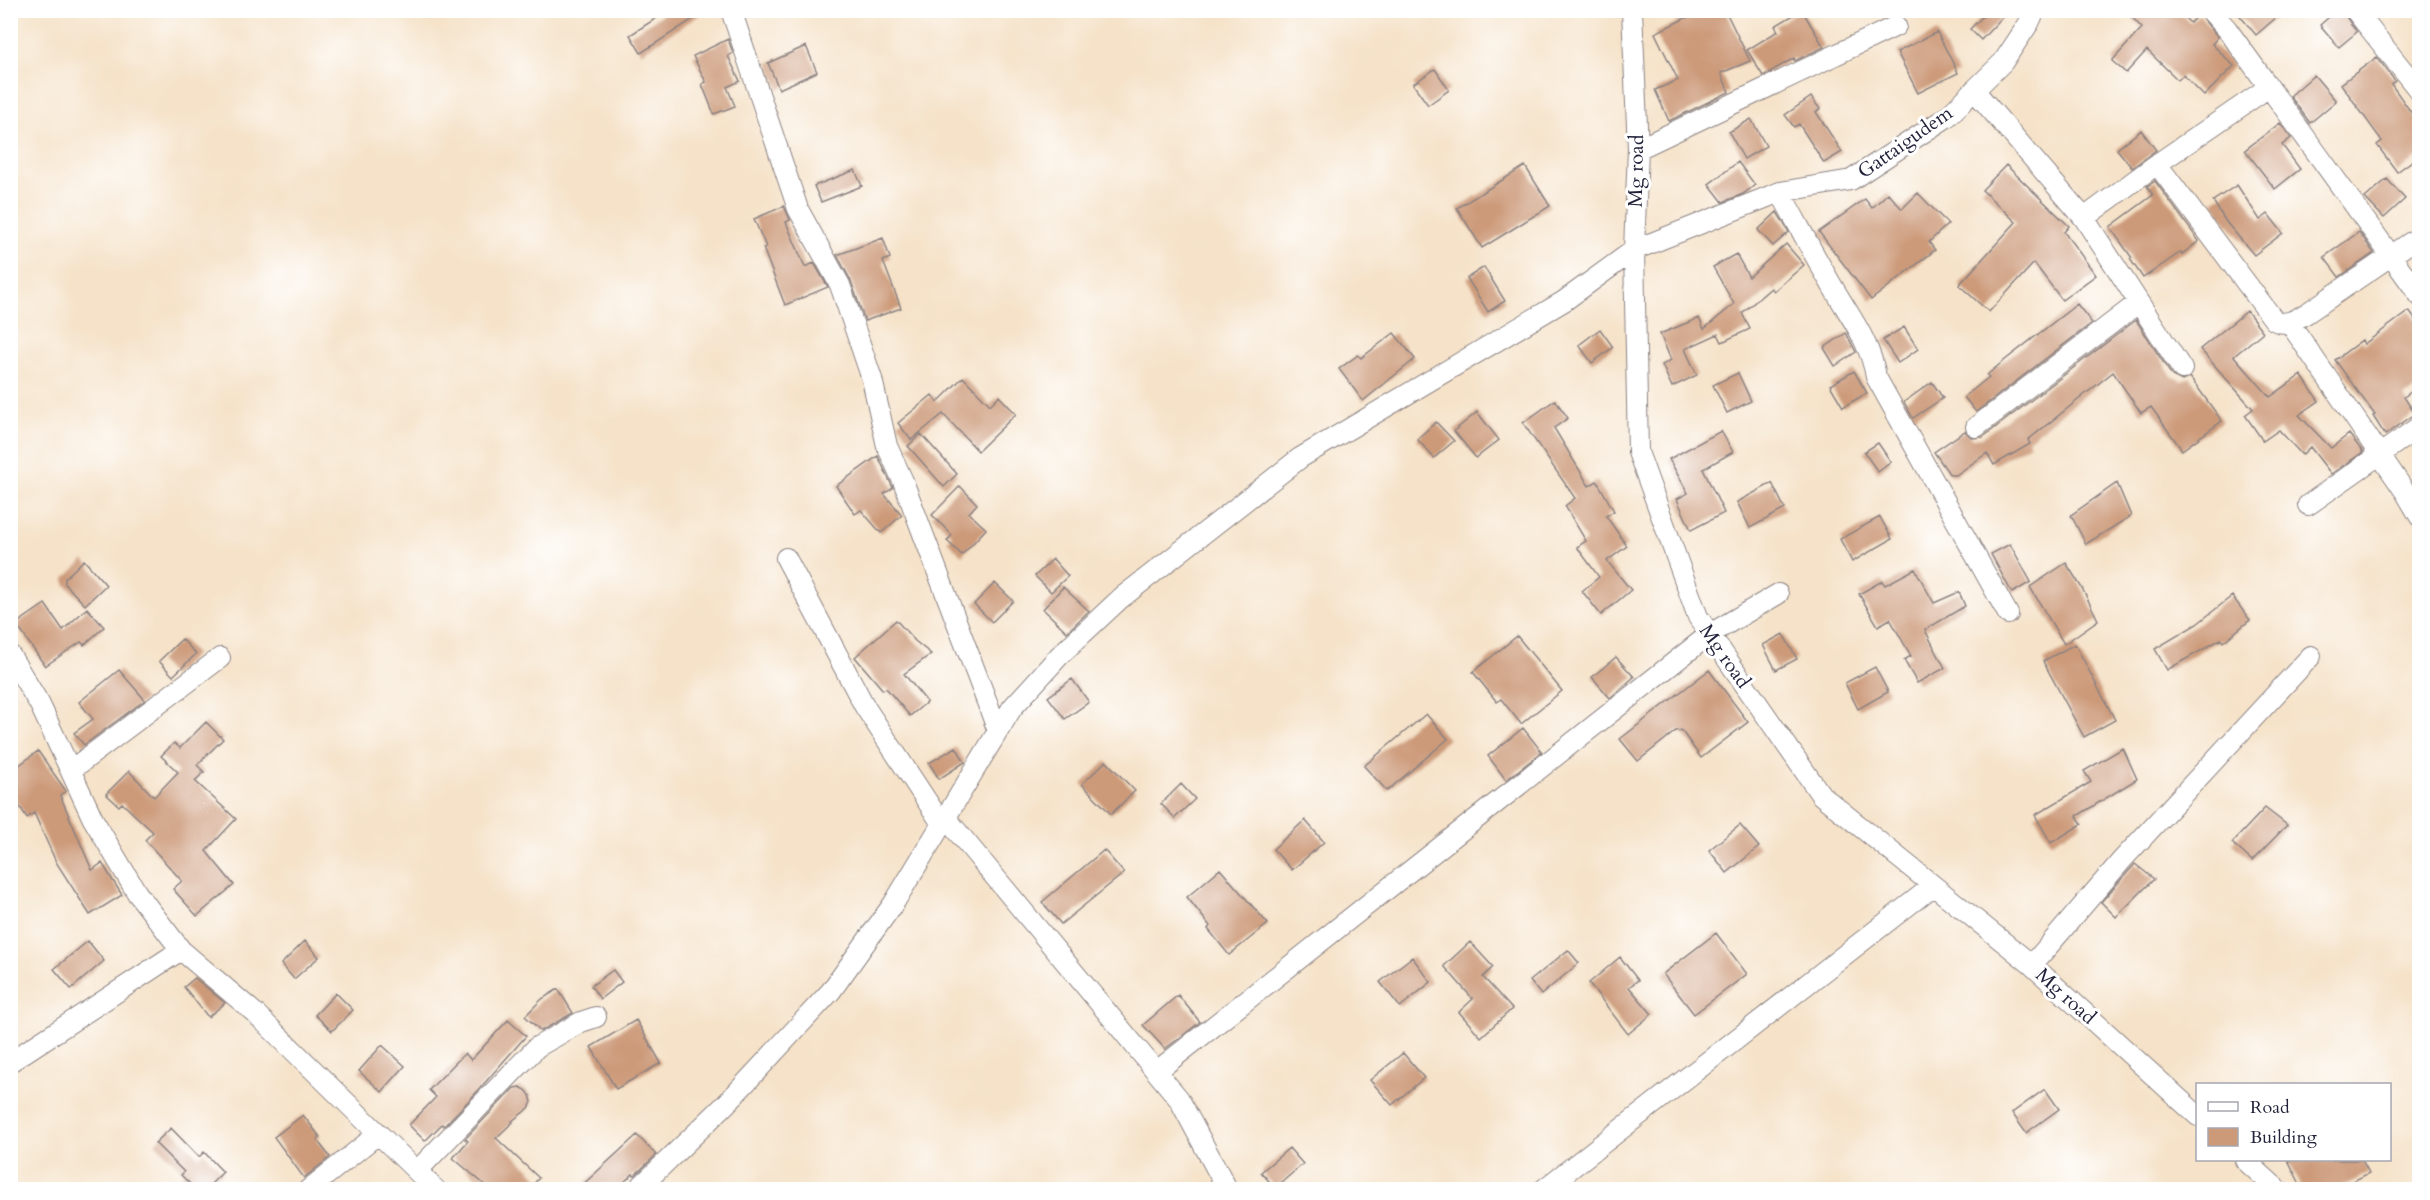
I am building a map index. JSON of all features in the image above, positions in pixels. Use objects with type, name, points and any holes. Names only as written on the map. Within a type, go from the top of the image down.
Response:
[{"type":"street","points":[[731,10],[798,209],[840,285],[872,379],[887,446],[903,481],[998,731]]},
{"type":"street","name":"Mg road","points":[[1632,10],[1638,149],[1634,250],[1638,452],[1698,617],[1821,795],[2032,965],[2196,1114]]},
{"type":"street","name":"Gattaigudem","points":[[637,1190],[726,1104],[831,990],[894,903],[1012,708],[1060,655],[1121,598],[1300,458],[1564,301],[1634,250],[1780,192],[1851,180],[1947,117],[2003,63],[2035,10]]},
{"type":"street","points":[[2210,10],[2227,29],[2420,296]]},
{"type":"street","points":[[2355,10],[2420,92]]},
{"type":"street","points":[[1638,149],[1896,26]]},
{"type":"street","points":[[2084,218],[2157,164],[2269,87]]},
{"type":"street","points":[[1974,90],[2084,218],[2182,369]]},
{"type":"street","points":[[2157,164],[2274,320],[2280,324],[2307,313],[2420,236]]},
{"type":"street","points":[[1780,192],[1837,294],[1860,329],[1874,364],[1876,377],[2008,614]]},
{"type":"street","points":[[1976,427],[2138,303]]},
{"type":"street","points":[[2289,322],[2420,517]]},
{"type":"street","points":[[2308,505],[2420,426]]},
{"type":"street","points":[[786,558],[865,708],[944,821],[1179,1099],[1225,1185]]},
{"type":"street","points":[[1157,1071],[1710,634],[1778,594]]},
{"type":"street","points":[[10,655],[40,705],[93,819],[137,893],[181,950],[256,1014],[436,1190]]},
{"type":"street","points":[[2032,965],[2122,860],[2311,656]]},
{"type":"street","points":[[71,770],[220,658]]},
{"type":"street","points":[[1543,1190],[1933,886]]},
{"type":"street","points":[[10,1062],[181,950]]},
{"type":"street","points":[[417,1171],[537,1047],[581,1022],[596,1017]]},
{"type":"street","points":[[308,1190],[378,1134]]},
{"type":"street","points":[[2246,1161],[2278,1190]]},
{"type":"building","points":[[669,10],[707,10],[641,53],[630,35]]},
{"type":"building","points":[[1702,10],[1725,10],[1750,61],[1721,73],[1729,92],[1669,121],[1655,90],[1678,80],[1655,33]]},
{"type":"building","points":[[1802,10],[1824,47],[1795,61],[1794,58],[1763,76],[1747,50],[1778,31],[1775,26]]},
{"type":"building","points":[[1989,10],[2009,10],[1981,40],[1970,29]]},
{"type":"building","points":[[2125,10],[2177,10],[2190,23],[2199,14],[2218,37],[2212,44],[2234,66],[2204,96],[2183,75],[2178,80],[2147,50],[2126,73],[2112,61],[2142,28]]},
{"type":"building","points":[[2235,10],[2285,10],[2256,35]]},
{"type":"building","points":[[2337,10],[2343,10],[2357,32],[2339,47],[2320,25]]},
{"type":"building","points":[[1937,32],[1958,73],[1918,93],[1897,52]]},
{"type":"building","points":[[728,39],[733,53],[728,56],[740,81],[727,87],[735,106],[714,114],[702,84],[706,82],[693,56]]},
{"type":"building","points":[[806,46],[817,72],[779,89],[768,63]]},
{"type":"building","points":[[2377,57],[2395,81],[2391,84],[2420,125],[2420,155],[2397,172],[2377,145],[2382,141],[2341,84]]},
{"type":"building","points":[[1435,69],[1449,90],[1428,105],[1413,84]]},
{"type":"building","points":[[2314,75],[2336,101],[2310,123],[2290,96]]},
{"type":"building","points":[[1811,97],[1820,109],[1816,112],[1842,152],[1824,163],[1799,124],[1794,127],[1785,115]]},
{"type":"building","points":[[1751,119],[1766,146],[1744,159],[1729,132]]},
{"type":"building","points":[[2280,123],[2291,138],[2282,145],[2300,169],[2275,189],[2245,150]]},
{"type":"building","points":[[2141,130],[2156,150],[2132,168],[2117,149]]},
{"type":"building","points":[[1738,162],[1755,185],[1743,194],[1723,202],[1709,184]]},
{"type":"building","points":[[2006,165],[2069,226],[2064,232],[2096,275],[2062,300],[2034,263],[1989,312],[1959,285],[2016,222],[1982,190]]},
{"type":"building","points":[[1525,166],[1550,206],[1482,248],[1457,208]]},
{"type":"building","points":[[855,170],[862,186],[821,202],[814,186]]},
{"type":"building","points":[[2387,179],[2405,199],[2384,218],[2365,198]]},
{"type":"building","points":[[2155,181],[2199,241],[2143,278],[2110,227],[2153,195],[2147,186]]},
{"type":"building","points":[[2237,185],[2260,220],[2268,214],[2283,233],[2254,255],[2226,222],[2213,201]]},
{"type":"building","points":[[1888,193],[1902,209],[1918,193],[1948,224],[1929,242],[1935,250],[1871,300],[1819,232],[1865,199],[1872,208]]},
{"type":"building","points":[[784,206],[790,220],[786,222],[805,267],[814,263],[828,287],[785,305],[754,219]]},
{"type":"building","points":[[1777,212],[1789,232],[1773,246],[1758,230]]},
{"type":"building","points":[[2359,232],[2374,253],[2339,277],[2324,257]]},
{"type":"building","points":[[883,238],[890,258],[883,261],[901,308],[865,321],[851,281],[837,255]]},
{"type":"building","points":[[1786,244],[1804,265],[1774,291],[1771,288],[1742,313],[1750,329],[1722,342],[1718,334],[1685,349],[1697,375],[1672,387],[1662,365],[1671,360],[1660,334],[1699,318],[1704,329],[1734,304],[1713,267],[1736,254],[1749,277]]},
{"type":"building","points":[[1484,267],[1505,301],[1488,312],[1467,278]]},
{"type":"building","points":[[2077,304],[2092,323],[1976,412],[1964,397],[1989,377],[1987,375],[2000,364]]},
{"type":"building","points":[[2247,311],[2263,332],[2234,356],[2270,397],[2301,375],[2319,401],[2299,415],[2331,448],[2349,434],[2363,452],[2331,474],[2310,447],[2302,455],[2279,430],[2263,441],[2245,415],[2253,409],[2200,349]]},
{"type":"building","points":[[2409,311],[2420,326],[2420,385],[2404,397],[2415,414],[2385,435],[2373,416],[2375,415],[2335,360],[2362,340],[2364,344]]},
{"type":"building","points":[[2136,320],[2172,376],[2182,381],[2190,377],[2222,421],[2182,450],[2151,407],[2141,413],[2113,372],[2028,440],[2030,444],[1994,465],[1987,453],[1956,475],[1950,475],[1934,452],[1965,431],[1972,438],[1983,437]]},
{"type":"building","points":[[1904,327],[1918,349],[1898,363],[1883,340]]},
{"type":"building","points":[[1600,329],[1613,347],[1592,363],[1579,345]]},
{"type":"building","points":[[1394,333],[1415,359],[1363,401],[1339,369],[1358,355],[1361,358]]},
{"type":"building","points":[[1846,333],[1856,352],[1835,366],[1824,348]]},
{"type":"building","points":[[1854,371],[1867,393],[1843,407],[1830,385]]},
{"type":"building","points":[[1738,373],[1751,401],[1727,413],[1713,385]]},
{"type":"building","points":[[963,377],[990,405],[999,396],[1016,414],[978,451],[943,414],[911,440],[898,423],[932,395],[938,402]]},
{"type":"building","points":[[1932,382],[1943,398],[1913,418],[1904,402]]},
{"type":"building","points":[[1555,400],[1568,418],[1554,428],[1589,486],[1597,481],[1614,511],[1606,516],[1627,546],[1607,561],[1631,590],[1601,615],[1582,591],[1599,577],[1577,547],[1586,541],[1565,506],[1575,498],[1523,423]]},
{"type":"building","points":[[1477,412],[1499,440],[1476,458],[1454,431]]},
{"type":"building","points":[[1436,422],[1454,441],[1434,458],[1417,439]]},
{"type":"building","points":[[1721,431],[1733,452],[1703,469],[1724,513],[1691,530],[1677,499],[1688,493],[1669,459]]},
{"type":"building","points":[[921,434],[957,474],[944,487],[908,446]]},
{"type":"building","points":[[1878,443],[1891,462],[1878,472],[1864,452]]},
{"type":"building","points":[[878,456],[893,488],[884,494],[902,515],[881,533],[861,510],[855,514],[836,486]]},
{"type":"building","points":[[1772,483],[1785,509],[1750,528],[1737,502]]},
{"type":"building","points":[[2117,483],[2131,516],[2086,544],[2071,515]]},
{"type":"building","points":[[960,486],[977,504],[969,513],[986,529],[962,555],[947,541],[952,535],[932,515]]},
{"type":"building","points":[[1880,517],[1892,539],[1852,562],[1840,539]]},
{"type":"building","points":[[2010,544],[2031,582],[2012,593],[1991,554]]},
{"type":"building","points":[[1053,559],[1068,576],[1051,592],[1035,576]]},
{"type":"building","points":[[84,560],[106,585],[85,605],[65,584],[65,578]]},
{"type":"building","points":[[2066,563],[2098,620],[2064,644],[2030,587]]},
{"type":"building","points":[[1915,569],[1934,603],[1959,592],[1965,606],[1925,630],[1945,668],[1917,683],[1904,660],[1911,656],[1890,619],[1878,626],[1859,594],[1882,581],[1885,585]]},
{"type":"building","points":[[995,583],[1013,601],[992,622],[974,604]]},
{"type":"building","points":[[1063,587],[1089,611],[1067,632],[1043,609]]},
{"type":"building","points":[[2232,596],[2250,620],[2223,642],[2221,639],[2167,670],[2155,649],[2197,624]]},
{"type":"building","points":[[45,604],[63,630],[87,608],[104,627],[84,645],[81,642],[45,666],[16,624]]},
{"type":"building","points":[[896,620],[915,641],[931,654],[904,674],[927,702],[910,716],[886,688],[883,690],[855,657]]},
{"type":"building","points":[[1783,634],[1797,659],[1776,670],[1763,645]]},
{"type":"building","points":[[1517,636],[1562,691],[1521,724],[1501,699],[1497,702],[1473,672]]},
{"type":"building","points":[[182,639],[196,654],[173,676],[159,661]]},
{"type":"building","points":[[2075,644],[2115,720],[2084,737],[2043,661]]},
{"type":"building","points":[[1616,657],[1634,677],[1610,698],[1592,677]]},
{"type":"building","points":[[1875,667],[1888,692],[1858,709],[1845,683]]},
{"type":"building","points":[[119,670],[145,700],[84,745],[74,733],[93,719],[79,702]]},
{"type":"building","points":[[1709,670],[1748,722],[1701,758],[1681,730],[1679,732],[1677,730],[1638,761],[1620,739]]},
{"type":"building","points":[[1072,679],[1089,702],[1065,719],[1048,697]]},
{"type":"building","points":[[1426,714],[1448,739],[1387,791],[1364,766]]},
{"type":"building","points":[[206,722],[223,739],[197,765],[204,772],[195,781],[236,819],[206,851],[234,885],[197,916],[173,889],[182,881],[145,840],[153,832],[122,803],[119,806],[106,794],[129,771],[154,797],[178,772],[161,756],[174,743],[180,748]]},
{"type":"building","points":[[1523,728],[1542,752],[1506,780],[1488,756]]},
{"type":"building","points":[[956,747],[965,762],[939,779],[929,763]]},
{"type":"building","points":[[2123,748],[2137,779],[2077,816],[2082,824],[2051,843],[2035,815],[2091,782],[2084,771]]},
{"type":"building","points":[[38,751],[66,791],[60,795],[92,870],[102,863],[122,895],[90,915],[56,862],[34,813],[27,818],[10,791],[10,772]]},
{"type":"building","points":[[1106,761],[1135,791],[1111,814],[1082,784]]},
{"type":"building","points":[[1181,784],[1195,799],[1175,818],[1161,804]]},
{"type":"building","points":[[2265,808],[2287,825],[2252,861],[2232,843]]},
{"type":"building","points":[[1305,820],[1324,842],[1292,870],[1273,849]]},
{"type":"building","points":[[1740,825],[1759,847],[1727,873],[1709,850]]},
{"type":"building","points":[[1104,850],[1124,873],[1061,924],[1042,902]]},
{"type":"building","points":[[2135,864],[2154,879],[2116,917],[2101,902]]},
{"type":"building","points":[[1220,869],[1268,924],[1229,955],[1187,897]]},
{"type":"building","points":[[1716,933],[1747,974],[1694,1014],[1663,974]]},
{"type":"building","points":[[88,941],[104,961],[71,989],[54,969]]},
{"type":"building","points":[[305,941],[319,957],[294,979],[281,964]]},
{"type":"building","points":[[1470,942],[1493,967],[1483,977],[1512,1009],[1481,1037],[1459,1012],[1473,999],[1444,966]]},
{"type":"building","points":[[1568,950],[1579,963],[1541,995],[1530,981]]},
{"type":"building","points":[[1412,957],[1431,982],[1400,1007],[1380,982]]},
{"type":"building","points":[[1620,957],[1638,980],[1629,987],[1652,1014],[1628,1034],[1589,983]]},
{"type":"building","points":[[613,970],[622,982],[600,999],[591,986]]},
{"type":"building","points":[[195,978],[225,1003],[208,1017],[184,987]]},
{"type":"building","points":[[558,989],[573,1013],[541,1031],[525,1016],[542,999]]},
{"type":"building","points":[[336,993],[353,1010],[332,1031],[315,1015]]},
{"type":"building","points":[[1178,995],[1200,1022],[1165,1049],[1143,1025]]},
{"type":"building","points":[[508,1020],[526,1036],[475,1094],[444,1126],[442,1124],[425,1141],[409,1125],[436,1097],[429,1090],[465,1053],[471,1060]]},
{"type":"building","points":[[636,1020],[661,1063],[616,1089],[591,1047]]},
{"type":"building","points":[[382,1045],[405,1066],[382,1092],[359,1071]]},
{"type":"building","points":[[1403,1053],[1424,1078],[1392,1105],[1370,1080]]},
{"type":"building","points":[[520,1087],[530,1095],[532,1102],[529,1108],[512,1121],[496,1138],[539,1178],[528,1190],[491,1190],[453,1158],[468,1141],[465,1139],[514,1088]]},
{"type":"building","points":[[2045,1089],[2059,1109],[2026,1133],[2012,1113]]},
{"type":"building","points":[[303,1115],[320,1137],[317,1140],[330,1157],[304,1178],[274,1137]]},
{"type":"building","points":[[171,1128],[199,1157],[204,1152],[223,1172],[205,1190],[196,1190],[181,1175],[184,1172],[155,1143]]},
{"type":"building","points":[[637,1135],[656,1155],[635,1175],[633,1174],[615,1190],[577,1190]]},
{"type":"building","points":[[1289,1148],[1303,1164],[1275,1188],[1261,1172]]},
{"type":"building","points":[[2288,1161],[2363,1161],[2369,1173],[2336,1190],[2303,1190]]}]
